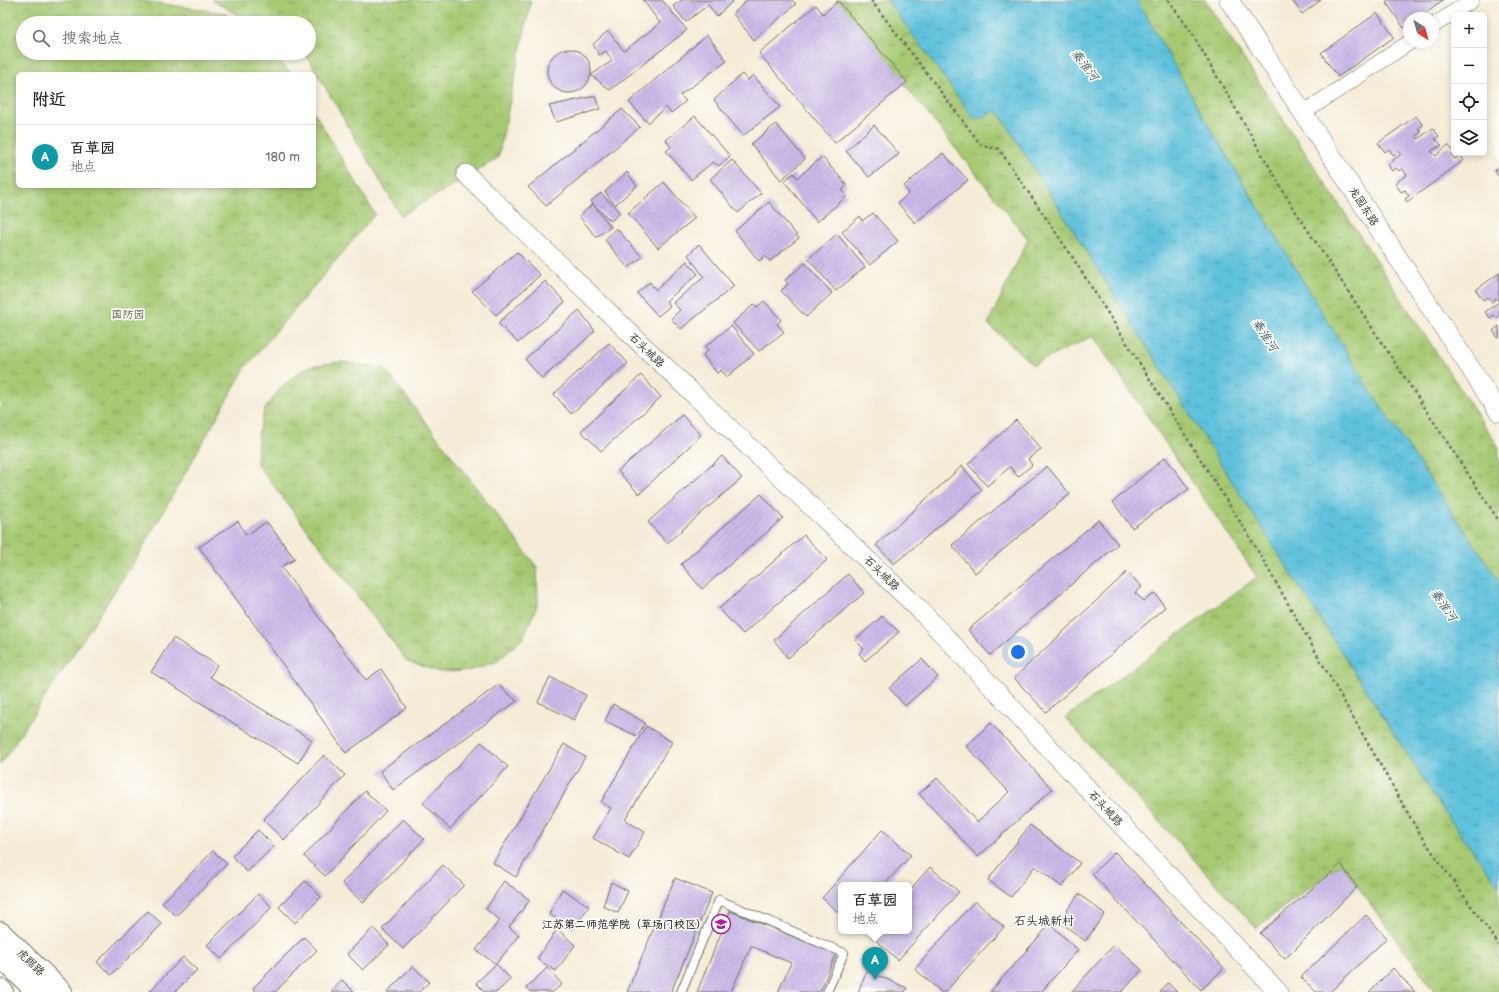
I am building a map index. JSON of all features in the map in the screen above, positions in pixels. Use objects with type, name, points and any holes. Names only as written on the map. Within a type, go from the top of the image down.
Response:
[{"type":"main road","name":"虎踞路","points":[[0,933],[61,992]]},
{"type":"main road","points":[[0,955],[38,992]]},
{"type":"street","name":"龙园东路","points":[[1229,0],[1499,412]]},
{"type":"street","points":[[1439,22],[1472,0]]},
{"type":"street","points":[[1303,113],[1403,47]]},
{"type":"street","name":"石头城路","points":[[466,174],[638,342],[920,610],[1278,992]]},
{"type":"lane","points":[[681,992],[719,900],[844,953],[827,992]]},
{"type":"path","points":[[871,0],[982,146],[999,149],[1071,255],[1251,539],[1421,836],[1499,944]]},
{"type":"path","points":[[1168,0],[1190,30],[1292,206],[1499,521]]},
{"type":"green space","name":"国防园","points":[[0,0],[137,0],[225,13],[228,16],[16,16],[16,60],[277,60],[290,72],[16,72],[16,188],[316,188],[316,115],[375,214],[245,368],[138,556],[0,765]]},
{"type":"green space","points":[[212,0],[531,0],[498,158],[401,216],[309,60],[316,60],[316,16],[239,16]]},
{"type":"green space","points":[[837,0],[1205,0],[1499,448],[1499,992],[1435,992],[1341,864],[1256,928],[1065,718],[1257,577],[1093,336],[1033,365],[988,324],[1028,239]]},
{"type":"green space","points":[[341,362],[384,368],[537,567],[538,603],[523,638],[498,661],[469,671],[440,672],[407,661],[257,464],[258,434],[265,409],[282,386],[309,366]]},
{"type":"water","name":"秦淮河","points":[[887,0],[1137,0],[1210,128],[1371,392],[1499,581],[1499,886],[1443,810],[1233,483],[997,110],[975,120]]},
{"type":"building","points":[[643,0],[662,0],[687,30],[610,90],[591,75],[612,61],[606,51],[599,55],[593,44],[608,31],[624,51],[660,23]]},
{"type":"building","points":[[682,0],[734,0],[717,16],[708,5],[686,22],[673,6]]},
{"type":"building","points":[[747,0],[792,0],[796,4],[754,40],[733,14]]},
{"type":"building","points":[[1292,0],[1321,0],[1302,14]]},
{"type":"building","points":[[1388,0],[1443,0],[1426,12],[1403,12],[1403,27],[1386,2]]},
{"type":"building","points":[[838,1],[907,82],[835,143],[759,53],[816,5],[823,14]]},
{"type":"building","points":[[1377,13],[1394,37],[1338,77],[1321,53]]},
{"type":"building","points":[[707,35],[727,61],[680,95],[686,101],[671,113],[666,107],[648,123],[629,102]]},
{"type":"building","points":[[569,49],[581,53],[587,59],[591,71],[587,83],[581,89],[569,93],[557,89],[551,83],[547,71],[551,59],[557,53]]},
{"type":"building","points":[[742,74],[748,80],[753,75],[780,107],[743,136],[714,100]]},
{"type":"building","points":[[595,96],[600,109],[556,122],[549,106]]},
{"type":"building","points":[[622,109],[640,127],[546,206],[528,187]]},
{"type":"building","points":[[695,116],[730,156],[719,166],[713,162],[691,180],[666,151],[671,147],[666,140]]},
{"type":"building","points":[[1416,116],[1423,125],[1418,129],[1422,131],[1416,136],[1418,139],[1433,128],[1439,136],[1435,139],[1442,145],[1431,151],[1436,156],[1448,145],[1451,149],[1451,156],[1455,159],[1461,156],[1464,160],[1407,202],[1405,199],[1409,196],[1405,190],[1401,192],[1395,183],[1407,175],[1402,168],[1399,171],[1396,168],[1392,171],[1388,164],[1401,154],[1399,151],[1393,155],[1389,149],[1385,152],[1378,143]]},
{"type":"building","points":[[776,124],[805,159],[781,180],[751,144]]},
{"type":"building","points":[[874,125],[899,154],[869,177],[846,151]]},
{"type":"building","points":[[943,153],[968,180],[915,223],[898,203],[909,193],[904,186]]},
{"type":"building","points":[[822,157],[847,185],[842,190],[847,196],[817,222],[784,181],[794,173],[797,178]]},
{"type":"building","points":[[732,160],[761,193],[738,213],[710,179]]},
{"type":"building","points":[[1499,167],[1499,177],[1494,170]]},
{"type":"building","points":[[627,172],[637,186],[615,205],[605,192]]},
{"type":"building","points":[[664,182],[695,218],[658,248],[628,213]]},
{"type":"building","points":[[601,193],[620,213],[611,221],[591,201]]},
{"type":"building","points":[[769,202],[799,238],[770,261],[765,256],[759,261],[735,231]]},
{"type":"building","points":[[593,204],[611,227],[596,237],[579,216]]},
{"type":"building","points":[[873,213],[898,241],[870,265],[842,232],[860,216],[862,221]]},
{"type":"building","points":[[616,228],[642,257],[628,268],[605,240]]},
{"type":"building","points":[[837,234],[865,267],[836,291],[808,259]]},
{"type":"building","points":[[699,244],[734,286],[681,329],[671,319],[680,310],[673,303],[704,277],[688,255]]},
{"type":"building","points":[[517,252],[540,275],[496,315],[472,291]]},
{"type":"building","points":[[687,261],[698,274],[666,301],[670,306],[658,316],[637,293],[650,282],[656,290]]},
{"type":"building","points":[[805,263],[832,293],[806,317],[781,291],[788,284],[785,280]]},
{"type":"building","points":[[1499,273],[1499,302],[1496,298],[1491,302],[1487,297],[1483,300],[1476,290]]},
{"type":"building","points":[[545,281],[565,302],[518,343],[498,323]]},
{"type":"building","points":[[764,301],[781,320],[777,324],[784,332],[759,351],[733,323],[754,304],[757,307]]},
{"type":"building","points":[[1499,302],[1499,316],[1496,318],[1494,315],[1490,318],[1485,312]]},
{"type":"building","points":[[579,310],[595,331],[542,379],[525,359]]},
{"type":"building","points":[[731,326],[754,354],[727,377],[721,370],[717,373],[703,355],[708,351],[705,347]]},
{"type":"building","points":[[1499,326],[1499,339],[1493,331]]},
{"type":"building","points":[[609,343],[628,363],[571,414],[554,394]]},
{"type":"building","points":[[641,375],[661,397],[601,451],[581,431]]},
{"type":"building","points":[[682,415],[701,435],[639,494],[618,471]]},
{"type":"building","points":[[1016,420],[1041,449],[1028,459],[1032,465],[1018,477],[1010,467],[987,486],[968,464]]},
{"type":"building","points":[[722,456],[742,478],[667,543],[648,522]]},
{"type":"building","points":[[1165,457],[1189,489],[1132,528],[1113,502]]},
{"type":"building","points":[[962,466],[982,490],[894,564],[876,545]]},
{"type":"building","points":[[1047,466],[1070,494],[975,573],[952,545]]},
{"type":"building","points":[[761,494],[783,518],[702,589],[681,564]]},
{"type":"building","points":[[1098,520],[1118,544],[990,655],[968,630]]},
{"type":"building","points":[[238,521],[246,535],[267,522],[295,559],[281,567],[366,680],[381,669],[407,708],[346,753],[199,547]]},
{"type":"building","points":[[804,535],[827,560],[743,634],[719,609]]},
{"type":"building","points":[[1127,572],[1142,587],[1135,593],[1144,601],[1155,593],[1165,607],[1046,712],[1014,678]]},
{"type":"building","points":[[848,574],[864,593],[788,658],[774,640]]},
{"type":"building","points":[[882,616],[899,632],[865,661],[859,653],[864,649],[855,640]]},
{"type":"building","points":[[173,638],[217,665],[210,677],[312,740],[298,763],[151,672]]},
{"type":"building","points":[[922,659],[938,677],[905,706],[889,688]]},
{"type":"building","points":[[550,677],[586,695],[574,720],[538,702]]},
{"type":"building","points":[[498,685],[517,701],[393,790],[380,771]]},
{"type":"building","points":[[613,704],[645,723],[637,736],[605,721]]},
{"type":"building","points":[[991,723],[1052,789],[978,857],[919,794],[937,778],[977,822],[1009,792],[966,746]]},
{"type":"building","points":[[646,726],[672,742],[625,820],[645,832],[629,859],[593,838],[611,808],[601,802]]},
{"type":"building","points":[[481,742],[508,767],[450,829],[423,803]]},
{"type":"building","points":[[564,744],[585,757],[516,877],[493,863]]},
{"type":"building","points":[[324,755],[345,775],[284,840],[263,820]]},
{"type":"building","points":[[365,791],[386,811],[325,876],[304,856]]},
{"type":"building","points":[[403,819],[424,839],[363,903],[342,883]]},
{"type":"building","points":[[1030,825],[1080,863],[1062,887],[1035,866],[1011,897],[988,880]]},
{"type":"building","points":[[258,830],[274,846],[247,872],[232,856]]},
{"type":"building","points":[[882,830],[911,855],[887,882],[838,882],[838,912],[822,898]]},
{"type":"building","points":[[213,851],[227,864],[176,916],[162,903]]},
{"type":"building","points":[[1115,852],[1224,968],[1201,990],[1092,874]]},
{"type":"building","points":[[1341,864],[1357,887],[1285,959],[1260,933]]},
{"type":"building","points":[[443,865],[464,885],[403,949],[382,929]]},
{"type":"building","points":[[930,867],[959,892],[898,960],[870,935],[912,934],[912,888]]},
{"type":"building","points":[[675,878],[712,893],[671,992],[627,992]]},
{"type":"building","points":[[305,881],[321,897],[295,923],[279,907]]},
{"type":"building","points":[[504,881],[530,900],[509,927],[519,935],[496,964],[476,950],[500,920],[486,909]]},
{"type":"building","points":[[611,882],[628,891],[618,913],[603,906]]},
{"type":"building","points":[[562,889],[589,906],[573,929],[549,914]]},
{"type":"building","points":[[258,894],[272,907],[221,959],[207,945]]},
{"type":"building","points":[[1079,894],[1105,914],[1085,941],[1059,921]]},
{"type":"building","points":[[975,901],[1004,927],[945,992],[941,992],[915,969]]},
{"type":"building","points":[[148,911],[162,924],[111,975],[97,962]]},
{"type":"building","points":[[730,911],[836,954],[820,992],[778,992],[791,963],[751,946],[731,992],[697,992]]},
{"type":"building","points":[[1366,915],[1387,938],[1330,992],[1316,992],[1301,977]]},
{"type":"building","points":[[1050,924],[1078,950],[1041,992],[990,992]]},
{"type":"building","points":[[373,928],[389,945],[363,970],[347,954]]},
{"type":"building","points":[[557,929],[575,945],[556,971],[537,959]]},
{"type":"building","points":[[304,937],[317,950],[275,992],[256,992],[253,988]]},
{"type":"building","points":[[1114,945],[1142,970],[1122,992],[1071,992]]},
{"type":"building","points":[[183,957],[197,970],[175,992],[149,992]]},
{"type":"building","points":[[496,964],[511,979],[497,992],[485,992],[476,983]]},
{"type":"building","points":[[413,966],[429,982],[419,992],[387,992]]},
{"type":"building","points":[[547,968],[562,984],[553,992],[530,992],[526,988]]},
{"type":"building","points":[[1393,968],[1415,992],[1369,992]]},
{"type":"building","points":[[867,971],[907,988],[905,992],[858,992]]},
{"type":"building","points":[[342,980],[354,992],[331,992]]},
{"type":"building","points":[[1168,983],[1177,992],[1160,992]]},
{"type":"place","name":"江苏第二师范学院（草场门校区）","points":[[721,924]]},
{"type":"place","name":"百草园","points":[[875,980]]},
{"type":"district","name":"石头城新村","points":[[1044,921]]}]
